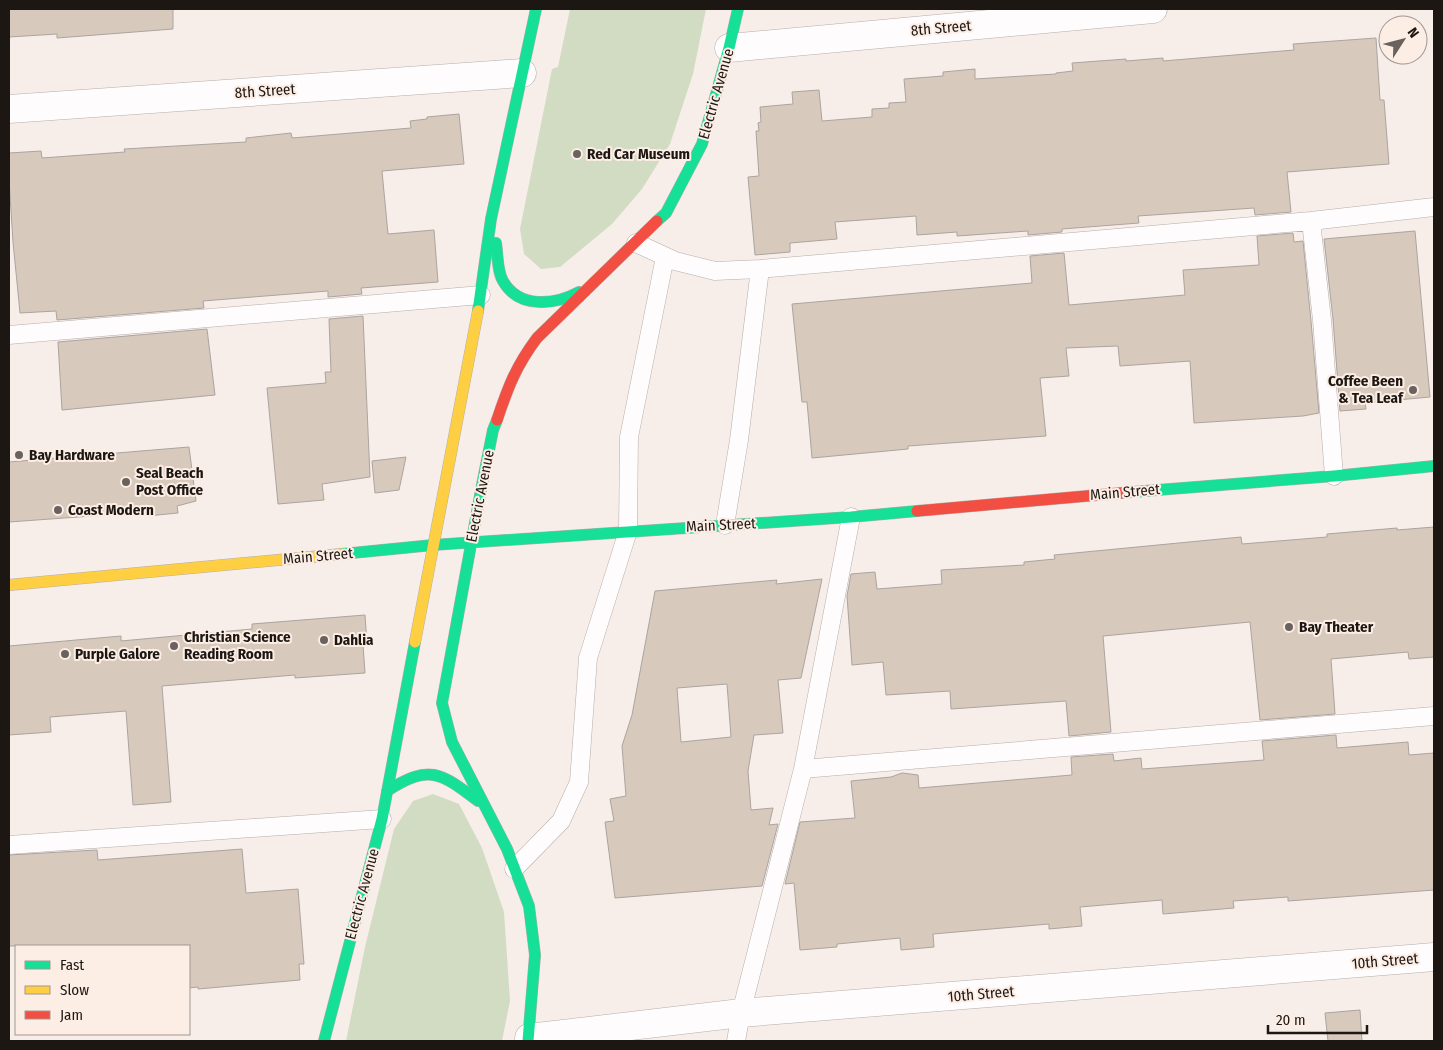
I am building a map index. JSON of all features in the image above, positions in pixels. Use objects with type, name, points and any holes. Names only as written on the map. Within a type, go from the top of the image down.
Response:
[{"type":"main road","name":"Electric Avenue","points":[[324,1041],[382,819],[481,295],[491,219],[536,9]]},
{"type":"main road","name":"Electric Avenue","points":[[529,1040],[535,955],[529,906],[507,849],[452,742],[442,703],[493,430],[511,380],[522,358],[537,338],[666,213],[702,144],[730,48],[738,9]]},
{"type":"main road","points":[[491,219],[503,280],[514,293],[528,301],[548,303],[569,299],[589,286]]},
{"type":"main road","name":"Main Street","points":[[9,585],[433,544],[851,517],[1434,466]]},
{"type":"main road","points":[[387,791],[413,776],[427,774],[446,778],[482,803]]},
{"type":"street","name":"8th Street","points":[[730,48],[1153,9]]},
{"type":"street","name":"8th Street","points":[[9,109],[522,73]]},
{"type":"street","name":"10th Street","points":[[529,1040],[741,1013],[1434,957]]},
{"type":"lane","points":[[636,243],[675,261],[714,271],[760,269],[1311,221],[1434,207]]},
{"type":"lane","points":[[1311,221],[1322,320],[1334,476]]},
{"type":"lane","points":[[514,868],[561,821],[579,782],[588,658],[628,531],[628,437],[665,257]]},
{"type":"lane","points":[[725,525],[739,440],[760,269]]},
{"type":"lane","points":[[9,335],[481,295]]},
{"type":"lane","points":[[736,1041],[741,1013],[803,769],[851,517]]},
{"type":"lane","points":[[803,769],[1434,716]]},
{"type":"lane","points":[[9,845],[382,819]]},
{"type":"green space","points":[[570,9],[706,9],[693,74],[670,144],[642,189],[612,224],[560,267],[541,269],[524,254],[520,229],[552,69],[558,67]]},
{"type":"green space","points":[[433,794],[459,804],[482,848],[504,912],[510,1001],[502,1041],[346,1041],[365,947],[394,829],[413,801]]},
{"type":"building","points":[[9,9],[173,9],[173,29],[57,38],[57,34],[9,37]]},
{"type":"building","points":[[1376,38],[1380,100],[1384,100],[1389,164],[1287,172],[1291,212],[1255,215],[1254,208],[1138,216],[1139,223],[1062,229],[1062,232],[1028,235],[1028,231],[957,236],[957,232],[917,235],[916,216],[835,222],[837,239],[790,243],[790,252],[755,255],[748,177],[759,176],[756,131],[759,131],[758,123],[761,122],[760,107],[793,104],[792,92],[819,90],[822,121],[872,117],[872,109],[889,108],[889,103],[906,102],[904,79],[943,76],[943,72],[975,69],[975,79],[1056,74],[1073,71],[1072,63],[1163,58],[1163,61],[1294,50],[1293,44]]},
{"type":"building","points":[[459,114],[464,164],[382,171],[388,234],[434,230],[438,282],[361,288],[362,294],[328,297],[328,291],[203,301],[204,308],[57,320],[56,311],[20,313],[13,242],[9,153],[41,151],[42,158],[125,152],[124,149],[246,142],[246,138],[291,133],[292,138],[411,128],[410,121],[427,119],[427,117]]},
{"type":"building","points":[[1415,231],[1430,397],[1365,403],[1366,409],[1340,411],[1333,319],[1324,239]]},
{"type":"building","points":[[1293,233],[1294,242],[1303,241],[1319,413],[1303,416],[1194,423],[1190,361],[1120,366],[1118,346],[1066,348],[1069,376],[1040,378],[1046,436],[908,446],[908,449],[812,458],[807,402],[802,402],[792,304],[1032,283],[1030,256],[1064,253],[1069,305],[1185,295],[1183,270],[1259,265],[1257,236]]},
{"type":"building","points":[[363,316],[370,477],[322,484],[324,500],[278,504],[267,388],[326,383],[325,372],[331,372],[329,319]]},
{"type":"building","points":[[207,329],[215,395],[62,410],[58,342]]},
{"type":"building","points":[[189,447],[196,501],[177,506],[178,513],[147,516],[147,512],[9,522],[9,462]]},
{"type":"building","points":[[406,457],[399,490],[375,493],[372,461]]},
{"type":"building","points":[[1434,527],[1434,657],[1409,659],[1408,652],[1331,659],[1335,714],[1260,720],[1250,622],[1103,636],[1111,732],[1069,736],[1066,701],[951,709],[950,691],[886,695],[883,662],[852,665],[847,596],[851,574],[875,572],[877,589],[942,584],[941,570],[1024,565],[1024,562],[1055,559],[1054,555],[1241,537],[1242,544],[1327,537],[1327,534]]},
{"type":"building","points":[[822,579],[801,678],[778,680],[783,733],[754,735],[748,771],[751,810],[773,808],[769,825],[778,824],[762,886],[615,898],[605,822],[614,821],[610,799],[626,796],[622,746],[632,715],[655,591],[777,580],[776,584]],"holes":[[[727,684],[731,737],[681,742],[677,688]]]},
{"type":"building","points":[[365,615],[367,644],[363,645],[365,673],[295,678],[295,675],[162,686],[171,802],[133,805],[126,711],[50,717],[51,732],[9,735],[9,646],[121,636],[121,641],[252,629],[252,624]]},
{"type":"building","points":[[1336,735],[1337,748],[1408,742],[1409,755],[1434,753],[1434,890],[1288,901],[1288,897],[1233,901],[1234,908],[1163,914],[1162,900],[1080,907],[1082,926],[1049,929],[1049,924],[933,934],[934,947],[901,950],[900,938],[837,944],[837,947],[800,950],[794,883],[785,884],[800,822],[855,818],[851,781],[891,777],[902,773],[918,775],[919,788],[1072,775],[1071,757],[1113,754],[1114,761],[1141,758],[1142,769],[1264,760],[1262,741]]},
{"type":"building","points":[[242,849],[246,893],[298,889],[304,964],[299,964],[300,980],[198,989],[198,987],[190,988],[190,945],[9,946],[9,855],[97,850],[98,860]]},
{"type":"building","points":[[1360,1010],[1362,1041],[1328,1041],[1325,1013]]},
{"type":"traffic: fast","points":[[478,311],[491,219],[536,9]]},
{"type":"traffic: fast","points":[[657,221],[666,213],[702,144],[738,9]]},
{"type":"traffic: fast","points":[[496,243],[501,277],[510,290],[518,296],[538,302],[549,302],[579,292]]},
{"type":"traffic: fast","points":[[497,420],[493,430],[481,490],[442,703],[452,742],[507,849],[529,906],[535,955],[528,1041]]},
{"type":"traffic: fast","points":[[1132,492],[1434,466]]},
{"type":"traffic: fast","points":[[342,554],[433,545],[917,511]]},
{"type":"traffic: fast","points":[[324,1041],[382,819],[415,642]]},
{"type":"traffic: fast","points":[[387,791],[401,782],[414,777],[434,775],[454,783],[478,801]]},
{"type":"traffic: slow","points":[[415,642],[478,311]]},
{"type":"traffic: slow","points":[[9,585],[342,554]]},
{"type":"traffic: jam","points":[[497,420],[513,377],[537,338],[657,221]]},
{"type":"traffic: jam","points":[[917,511],[1132,492]]},
{"type":"place","name":"Red Car Museum","points":[[577,154]]},
{"type":"place","name":"Coffee Been & Tea Leaf","points":[[1413,390]]},
{"type":"place","name":"Bay Hardware","points":[[19,455]]},
{"type":"place","name":"Seal Beach Post Office","points":[[126,482]]},
{"type":"place","name":"Coast Modern","points":[[58,510]]},
{"type":"place","name":"Bay Theater","points":[[1289,627]]},
{"type":"place","name":"Dahlia","points":[[324,640]]},
{"type":"place","name":"Christian Science Reading Room","points":[[174,646]]},
{"type":"place","name":"Purple Galore","points":[[65,654]]}]
